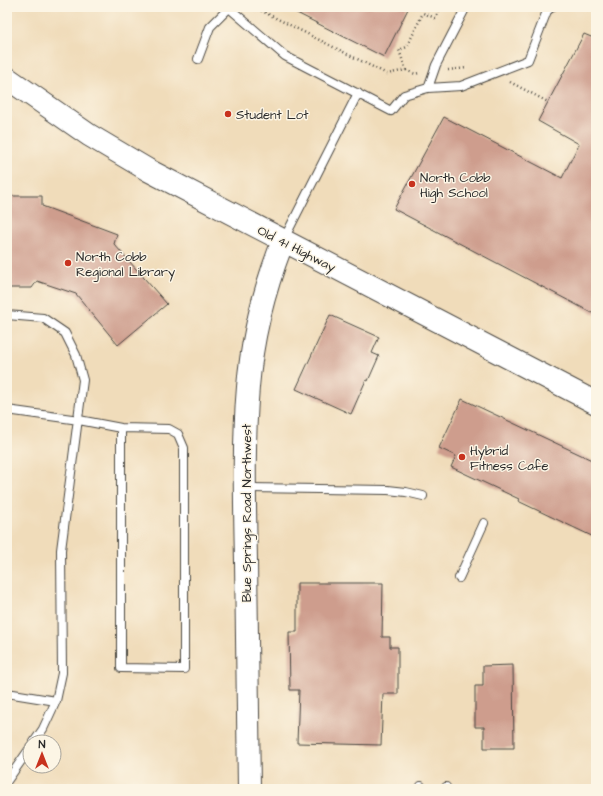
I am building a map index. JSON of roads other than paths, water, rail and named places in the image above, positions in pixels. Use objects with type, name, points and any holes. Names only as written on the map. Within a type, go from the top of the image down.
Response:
[{"type":"main road","name":"Old 41 Highway","points":[[7,78],[89,135],[148,170],[596,403]]},
{"type":"main road","name":"Blue Springs Road Northwest","points":[[249,789],[245,488],[248,386],[252,354],[269,282],[283,241]]},
{"type":"lane","points":[[198,59],[210,28],[229,7],[285,56],[392,112],[404,95],[428,88],[461,86],[528,60],[547,11],[552,7]]},
{"type":"lane","points":[[428,88],[436,66],[466,7]]},
{"type":"lane","points":[[283,241],[358,94]]},
{"type":"lane","points":[[7,315],[43,318],[64,333],[76,355],[83,380],[61,550],[63,661],[61,679],[56,701],[40,734]]},
{"type":"lane","points":[[7,410],[79,420],[120,428],[169,429],[178,434],[184,448],[184,669],[121,668],[120,428]]},
{"type":"lane","points":[[245,488],[388,490],[423,496]]},
{"type":"lane","points":[[459,578],[484,523]]},
{"type":"lane","points":[[7,693],[56,701]]},
{"type":"lane","points":[[7,781],[22,759]]},
{"type":"place","name":"Student Lot","points":[[228,114]]},
{"type":"place","name":"North Cobb High School","points":[[412,184]]},
{"type":"place","name":"North Cobb Regional Library","points":[[68,263]]},
{"type":"place","name":"Hybrid Fitness Cafe","points":[[462,457]]}]
